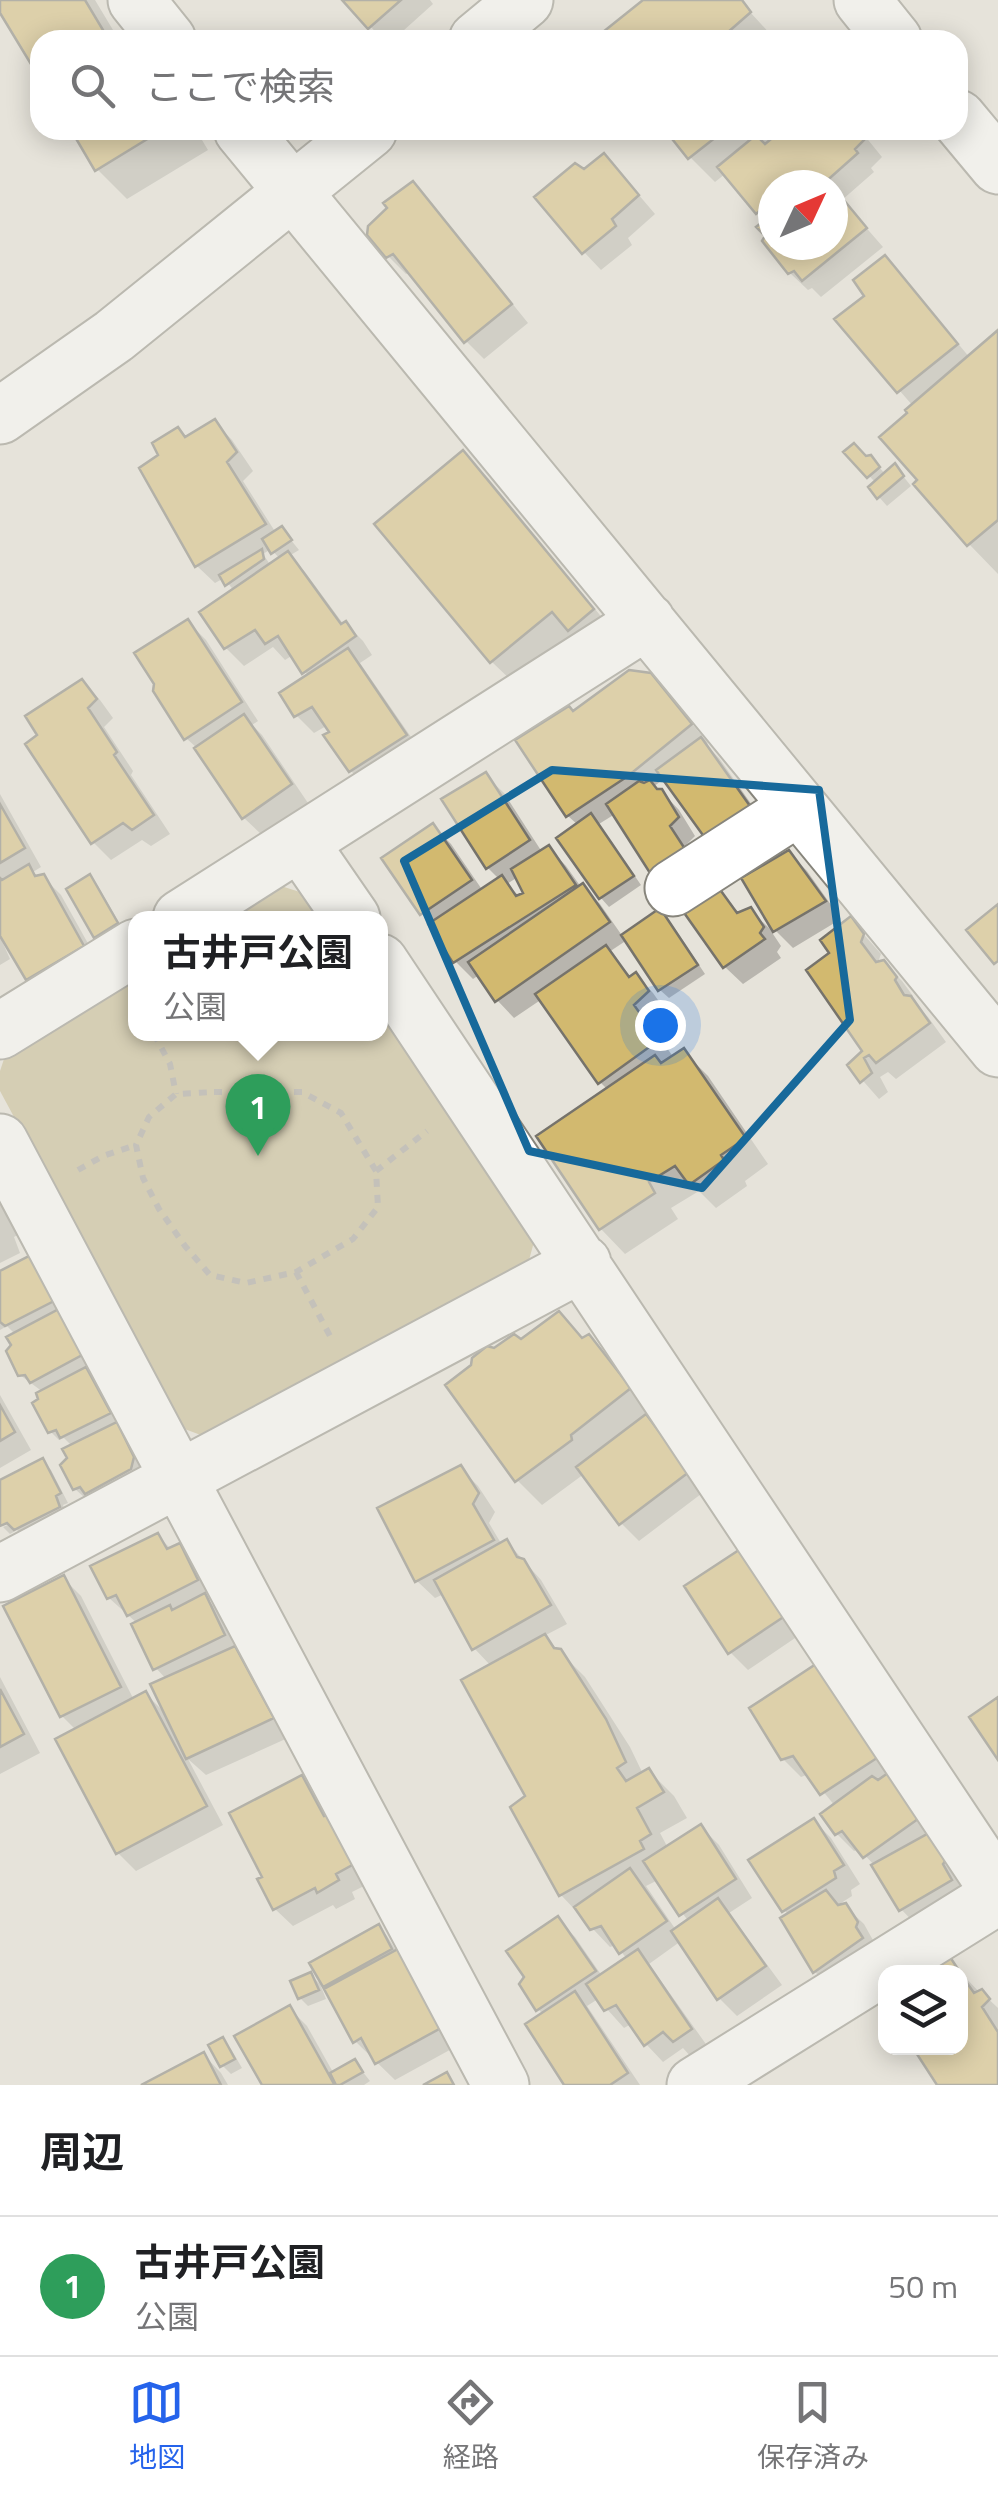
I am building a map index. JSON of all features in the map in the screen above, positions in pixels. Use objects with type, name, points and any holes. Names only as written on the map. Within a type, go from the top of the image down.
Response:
[{"type":"street","points":[[136,0],[160,30]]},
{"type":"street","points":[[489,30],[525,0]]},
{"type":"street","points":[[862,0],[886,30]]},
{"type":"street","points":[[968,130],[998,166]]},
{"type":"street","points":[[250,140],[998,1049]]},
{"type":"street","points":[[0,416],[114,336],[357,140]]},
{"type":"street","points":[[192,911],[647,621]]},
{"type":"street","points":[[673,888],[798,807]]},
{"type":"street","points":[[301,844],[347,911]]},
{"type":"street","points":[[0,1031],[128,952]]},
{"type":"street","points":[[388,974],[998,1893],[695,2085]]},
{"type":"street","points":[[0,1142],[501,2085]]},
{"type":"street","points":[[0,1574],[583,1263]]},
{"type":"path","points":[[158,1041],[170,1064],[176,1094]]},
{"type":"path","points":[[302,1092],[341,1114],[376,1170],[378,1207],[353,1239],[296,1272],[246,1283],[210,1275],[159,1209],[143,1178],[136,1145],[149,1117],[176,1094],[302,1092]]},
{"type":"path","points":[[296,1272],[354,1386]]},
{"type":"highlighted area","points":[[552,770],[819,790],[850,1020],[702,1188],[529,1151],[404,861]]},
{"type":"shaded area","points":[[281,886],[303,893],[315,911],[240,911]]},
{"type":"shaded area","points":[[128,981],[128,1041],[388,1041],[388,1018],[535,1238],[528,1264],[206,1437],[182,1428],[0,1091],[4,1059]]},
{"type":"building","points":[[0,0],[85,0],[103,30],[30,30],[30,62],[0,13]]},
{"type":"building","points":[[342,0],[401,0],[368,29]]},
{"type":"building","points":[[643,0],[742,0],[751,12],[730,30],[606,30]]},
{"type":"building","points":[[77,140],[146,140],[95,171]]},
{"type":"building","points":[[673,140],[712,140],[688,159]]},
{"type":"building","points":[[750,140],[765,144],[770,140],[864,140],[855,149],[858,153],[839,170],[758,170],[756,214],[717,167]]},
{"type":"building","points":[[604,153],[639,195],[612,219],[616,226],[582,254],[534,197],[575,163],[584,169]]},
{"type":"building","points":[[413,181],[512,304],[464,343],[393,254],[386,258],[367,235],[368,226],[387,208],[383,203]]},
{"type":"building","points":[[848,205],[867,228],[848,243]]},
{"type":"building","points":[[885,255],[958,344],[897,393],[834,319],[864,296],[853,280]]},
{"type":"building","points":[[777,260],[828,260],[802,281],[794,271],[788,274]]},
{"type":"building","points":[[998,330],[998,520],[967,546],[913,484],[917,480],[879,437]]},
{"type":"building","points":[[215,419],[237,452],[227,462],[266,524],[195,567],[139,468],[158,455],[152,443],[178,427],[185,437]]},
{"type":"building","points":[[854,443],[880,467],[867,478],[843,452]]},
{"type":"building","points":[[463,450],[594,609],[568,631],[552,612],[490,663],[374,524]]},
{"type":"building","points":[[895,463],[904,476],[877,499],[868,487]]},
{"type":"building","points":[[282,526],[292,540],[271,554],[262,539]]},
{"type":"building","points":[[262,549],[264,559],[225,586],[219,575]]},
{"type":"building","points":[[288,551],[341,624],[346,621],[356,636],[302,674],[278,636],[265,644],[255,630],[224,649],[199,612]]},
{"type":"building","points":[[188,619],[242,702],[184,740],[134,653]]},
{"type":"building","points":[[348,648],[407,735],[349,772],[323,735],[329,732],[312,707],[294,717],[279,693]]},
{"type":"building","points":[[629,670],[651,673],[692,724],[628,776],[566,817],[515,740],[569,706],[573,711]]},
{"type":"building","points":[[82,679],[97,699],[88,708],[154,815],[132,830],[123,823],[91,844],[25,744],[37,735],[25,716]]},
{"type":"building","points":[[244,714],[292,784],[242,819],[194,748]]},
{"type":"building","points":[[701,737],[750,806],[705,838],[656,770]]},
{"type":"building","points":[[486,772],[530,840],[486,869],[441,799]]},
{"type":"building","points":[[650,780],[662,789],[679,817],[670,826],[685,849],[650,873],[606,804],[639,781]]},
{"type":"building","points":[[0,804],[25,848],[0,863]]},
{"type":"building","points":[[591,813],[634,876],[599,899],[556,838]]},
{"type":"building","points":[[433,823],[472,880],[420,915],[381,858]]},
{"type":"building","points":[[549,845],[576,885],[453,963],[428,924],[502,875],[516,896],[523,893],[511,869]]},
{"type":"building","points":[[789,850],[826,901],[773,932],[741,878]]},
{"type":"building","points":[[29,864],[35,876],[44,874],[84,946],[26,980],[0,936],[0,878]]},
{"type":"building","points":[[90,874],[118,923],[94,938],[66,889]]},
{"type":"building","points":[[583,883],[610,922],[495,1002],[468,962]]},
{"type":"building","points":[[716,884],[737,913],[751,907],[764,927],[760,933],[765,939],[723,968],[680,907]]},
{"type":"building","points":[[998,904],[998,961],[994,964],[966,930]]},
{"type":"building","points":[[660,908],[698,965],[658,991],[621,935]]},
{"type":"building","points":[[851,916],[864,934],[861,942],[876,962],[884,960],[904,995],[911,996],[930,1023],[876,1063],[869,1055],[864,1058],[872,1073],[860,1083],[847,1065],[862,1051],[806,970],[829,953],[820,940]]},
{"type":"building","points":[[606,945],[629,977],[636,972],[649,991],[634,1005],[659,1040],[598,1084],[535,994]]},
{"type":"building","points":[[662,1008],[675,1027],[660,1034],[650,1016]]},
{"type":"building","points":[[684,1048],[746,1138],[689,1185],[675,1166],[649,1182],[655,1193],[599,1230],[536,1136],[655,1055],[661,1063]]},
{"type":"building","points":[[31,1255],[54,1301],[5,1326],[0,1322],[0,1271]]},
{"type":"building","points":[[59,1309],[84,1354],[30,1383],[25,1375],[18,1376],[6,1351],[11,1345],[6,1337]]},
{"type":"building","points":[[559,1311],[582,1338],[589,1334],[631,1388],[571,1435],[572,1440],[515,1482],[445,1385],[471,1365],[472,1358],[487,1346],[494,1348],[514,1334],[521,1339]]},
{"type":"building","points":[[86,1367],[111,1413],[60,1438],[56,1430],[48,1433],[32,1403],[38,1399],[36,1393]]},
{"type":"building","points":[[0,1405],[15,1432],[0,1441]]},
{"type":"building","points":[[646,1414],[689,1472],[619,1525],[576,1467]]},
{"type":"building","points":[[117,1422],[134,1457],[131,1469],[85,1494],[80,1487],[73,1490],[60,1465],[67,1458],[62,1449]]},
{"type":"building","points":[[43,1458],[61,1493],[56,1496],[60,1507],[14,1530],[7,1523],[0,1526],[0,1480]]},
{"type":"building","points":[[461,1465],[479,1493],[473,1504],[494,1540],[415,1582],[377,1508]]},
{"type":"building","points":[[158,1533],[167,1549],[180,1543],[198,1580],[127,1616],[116,1595],[107,1599],[90,1566]]},
{"type":"building","points":[[507,1539],[517,1557],[524,1559],[551,1605],[472,1650],[434,1580]]},
{"type":"building","points":[[742,1548],[785,1616],[728,1654],[684,1586]]},
{"type":"building","points":[[64,1575],[121,1687],[60,1717],[3,1606]]},
{"type":"building","points":[[205,1593],[225,1635],[153,1670],[131,1624]]},
{"type":"building","points":[[545,1634],[554,1648],[561,1649],[606,1719],[626,1762],[617,1768],[626,1781],[649,1768],[664,1792],[637,1808],[651,1834],[640,1841],[644,1849],[559,1896],[510,1807],[525,1796],[461,1680]]},
{"type":"building","points":[[235,1646],[274,1718],[186,1759],[150,1684]]},
{"type":"building","points":[[816,1664],[877,1758],[820,1795],[793,1756],[781,1760],[749,1708]]},
{"type":"building","points":[[0,1689],[24,1734],[0,1747]]},
{"type":"building","points":[[146,1691],[207,1806],[116,1854],[55,1739]]},
{"type":"building","points":[[998,1697],[998,1760],[969,1717]]},
{"type":"building","points":[[888,1773],[918,1819],[863,1858],[842,1831],[835,1835],[820,1814],[872,1776],[878,1780]]},
{"type":"building","points":[[302,1775],[354,1864],[336,1874],[339,1880],[317,1893],[315,1888],[273,1910],[257,1879],[262,1877],[229,1813]]},
{"type":"building","points":[[814,1818],[844,1865],[834,1871],[836,1878],[782,1912],[748,1860]]},
{"type":"building","points":[[701,1824],[736,1879],[679,1916],[643,1861]]},
{"type":"building","points":[[929,1833],[946,1860],[943,1864],[952,1880],[899,1911],[871,1865]]},
{"type":"building","points":[[630,1868],[667,1921],[619,1954],[601,1926],[590,1930],[574,1907]]},
{"type":"building","points":[[826,1890],[838,1905],[846,1903],[863,1938],[813,1973],[780,1918]]},
{"type":"building","points":[[718,1898],[766,1966],[717,2000],[671,1931]]},
{"type":"building","points":[[558,1916],[596,1971],[536,2011],[519,1984],[524,1977],[506,1951]]},
{"type":"building","points":[[379,1924],[392,1949],[323,1987],[309,1963]]},
{"type":"building","points":[[398,1949],[441,2028],[375,2064],[361,2038],[353,2043],[324,1989]]},
{"type":"building","points":[[638,1949],[692,2029],[673,2042],[663,2032],[644,2046],[616,2005],[604,2011],[586,1984]]},
{"type":"building","points":[[950,1957],[955,1965],[937,1965]]},
{"type":"building","points":[[311,1972],[319,1990],[298,1999],[290,1981]]},
{"type":"building","points":[[968,1984],[974,1993],[982,1989],[990,1999],[982,2007],[998,2032],[998,2085],[937,2085],[918,2055],[968,2055]]},
{"type":"building","points":[[575,1991],[628,2073],[610,2085],[564,2085],[525,2024]]},
{"type":"building","points":[[290,2005],[334,2084],[262,2085],[234,2036]]},
{"type":"building","points":[[223,2037],[235,2059],[220,2067],[208,2045]]},
{"type":"building","points":[[204,2052],[221,2085],[141,2085]]},
{"type":"building","points":[[355,2059],[363,2072],[336,2085],[330,2073]]},
{"type":"building","points":[[447,2072],[454,2085],[423,2085]]},
{"type":"place","name":"古井戸公園","points":[[258,1156]]}]
